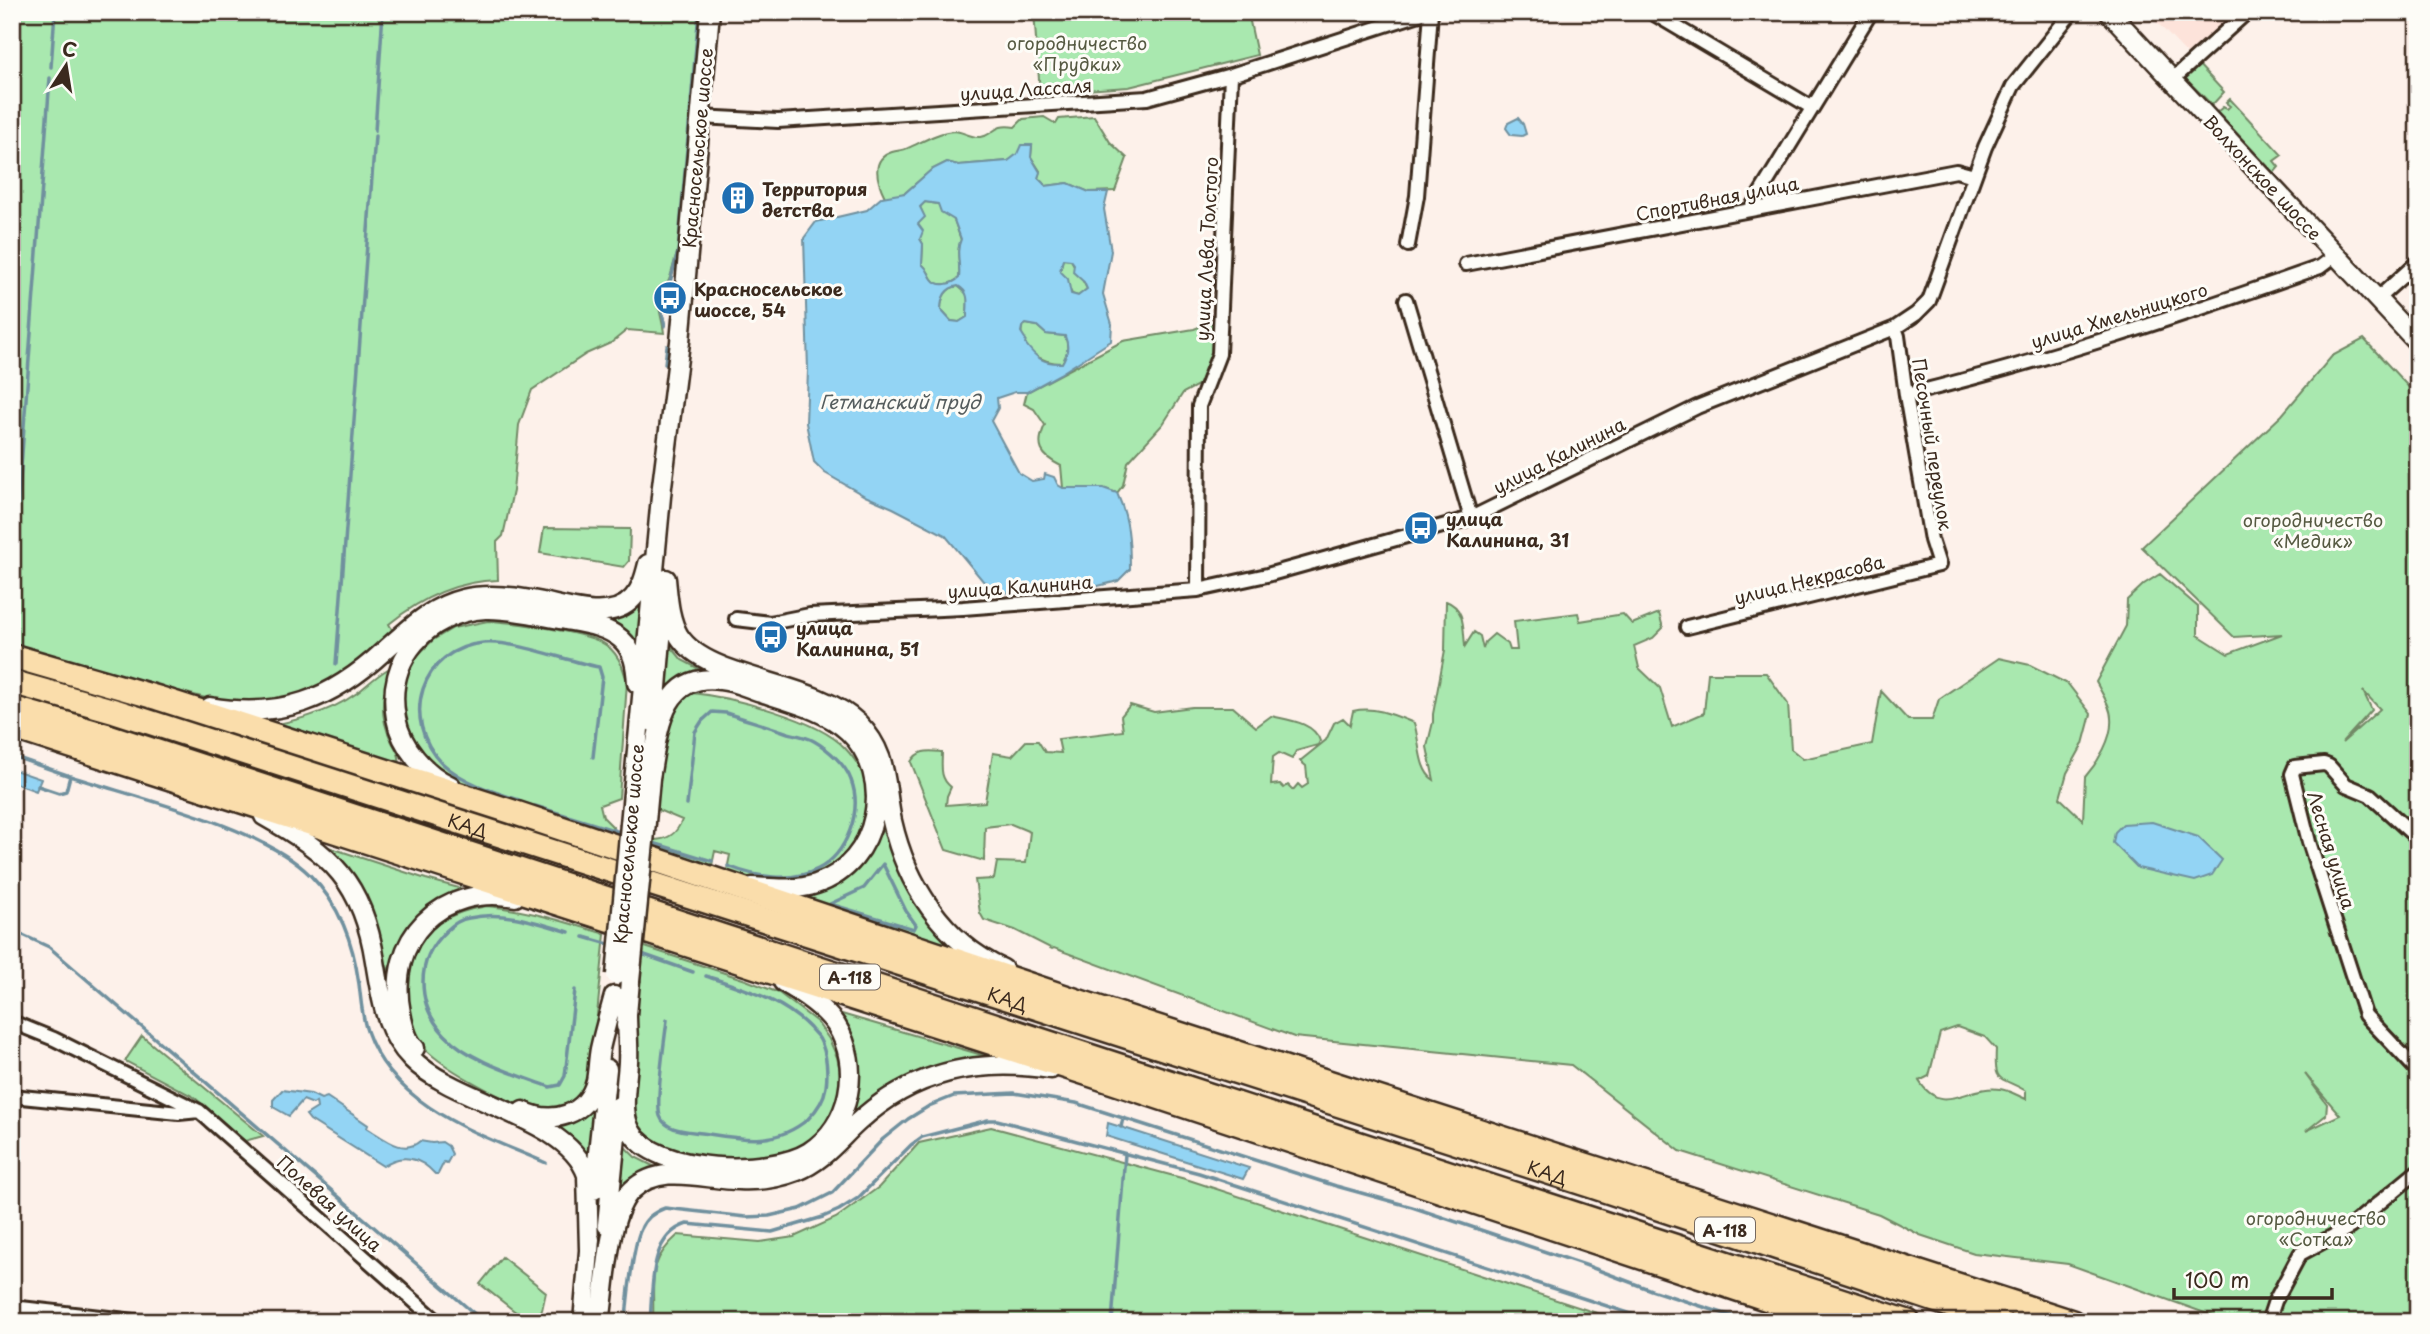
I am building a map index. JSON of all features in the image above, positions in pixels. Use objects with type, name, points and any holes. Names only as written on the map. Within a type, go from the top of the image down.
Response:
[{"type":"highway","points":[[12,656],[158,698],[513,812],[1080,1002],[2072,1322]]},
{"type":"highway","name":"КАД","points":[[12,682],[115,711],[1592,1186],[2001,1322]]},
{"type":"highway","name":"КАД","points":[[12,709],[105,734],[1909,1322]]},
{"type":"highway","points":[[12,727],[1092,1075],[1837,1322]]},
{"type":"highway","points":[[1392,1102],[1592,1186]]},
{"type":"highway","points":[[1830,1297],[1886,1322]]},
{"type":"main road","name":"Красносельское шоссе","points":[[599,1322],[598,1302],[627,1014],[623,978],[640,801],[639,734],[710,12]]},
{"type":"main road","name":"Волхонское шоссе","points":[[2109,12],[2418,343]]},
{"type":"main road","name":"Красносельское шоссе","points":[[640,801],[650,778],[666,579],[677,367]]},
{"type":"main road","points":[[158,698],[230,710],[271,710],[297,706],[359,674],[420,618],[441,606],[465,598],[496,596],[597,612],[614,609],[632,600],[643,584],[662,486]]},
{"type":"main road","points":[[666,579],[671,614],[678,635],[689,648],[727,668],[820,699],[844,712],[858,724],[872,742],[881,761],[888,783],[891,818],[913,881],[942,923],[992,964],[1080,1002]]},
{"type":"main road","points":[[513,812],[442,782],[415,757],[402,740],[394,708],[394,685],[407,651],[419,636],[455,615],[485,609],[600,628],[619,637],[629,648],[636,665],[639,734]]},
{"type":"main road","points":[[650,778],[663,712],[683,686],[699,680],[721,680],[807,708],[836,722],[850,733],[865,752],[875,778],[876,806],[866,843],[850,862],[818,883],[796,889],[736,886]]},
{"type":"main road","points":[[224,795],[313,845],[336,866],[355,892],[366,916],[388,1025],[413,1060],[456,1088],[544,1130],[575,1152],[587,1175],[589,1249]]},
{"type":"main road","points":[[584,911],[495,894],[451,902],[429,917],[410,940],[401,966],[399,984],[398,1002],[402,1022],[411,1044],[445,1074],[531,1115],[553,1119],[578,1108],[595,1083],[614,996]]},
{"type":"main road","points":[[627,1014],[625,1100],[628,1125],[638,1139],[660,1155],[695,1163],[737,1167],[764,1166],[790,1160],[809,1152],[834,1127],[843,1113],[851,1073],[846,1044],[835,1023],[813,1001],[762,970]]},
{"type":"main road","name":"Красносельское шоссе","points":[[583,1322],[614,996],[623,978]]},
{"type":"main road","points":[[599,1322],[615,1221],[630,1191],[642,1182],[670,1173],[764,1180],[798,1171],[833,1148],[873,1108],[920,1080],[946,1070],[1010,1065],[1092,1075]]},
{"type":"street","name":"улица Лассаля","points":[[699,117],[778,121],[1147,98],[1231,75],[1428,12]]},
{"type":"street","points":[[1408,245],[1417,197],[1428,12]]},
{"type":"street","points":[[1651,12],[1811,107]]},
{"type":"street","points":[[1670,24],[1678,12]]},
{"type":"street","points":[[1750,210],[1871,12]]},
{"type":"street","name":"улица Калинина","points":[[736,619],[770,623],[810,615],[963,608],[1198,590],[1267,575],[1471,518],[1697,407],[1895,328],[1929,301],[1984,146],[2013,86],[2072,12]]},
{"type":"street","points":[[2172,80],[2247,12]]},
{"type":"street","name":"улица Льва Толстого","points":[[1198,590],[1199,406],[1219,354],[1231,75]]},
{"type":"street","name":"Спортивная улица","points":[[1466,264],[1956,171],[1974,176]]},
{"type":"street","name":"улица Хмельницкого","points":[[1906,395],[1980,377],[2178,317],[2320,267],[2336,255]]},
{"type":"street","points":[[2377,299],[2418,262]]},
{"type":"street","points":[[1406,300],[1471,518]]},
{"type":"street","name":"Песочный переулок","points":[[1895,328],[1931,540],[1939,565]]},
{"type":"street","name":"улица Некрасова","points":[[1687,627],[1939,565]]},
{"type":"street","name":"Лесная улица","points":[[2418,839],[2370,795],[2346,785],[2329,766],[2295,766],[2292,774],[2309,842],[2365,1015],[2418,1071]]},
{"type":"street","name":"Полевая улица","points":[[12,1022],[66,1044],[199,1111],[438,1322]]},
{"type":"street","points":[[12,1096],[179,1112],[199,1111]]},
{"type":"street","points":[[2268,1322],[2275,1301],[2300,1254],[2350,1227],[2418,1171]]},
{"type":"street","points":[[12,1307],[144,1322]]},
{"type":"shaded area","points":[[2147,12],[2237,12],[2190,57]]},
{"type":"green space","points":[[12,12],[703,12],[682,244],[659,302],[664,333],[627,330],[611,343],[586,354],[532,390],[519,425],[513,491],[503,536],[497,542],[498,580],[468,584],[426,599],[389,624],[394,633],[364,661],[331,683],[302,695],[260,704],[221,702],[12,648]]},
{"type":"green space","name":"огородничество «Прудки»","points":[[1034,12],[1248,12],[1257,55],[1129,87],[1040,93]]},
{"type":"green space","points":[[2197,63],[2224,92],[2212,105],[2185,78],[2186,73]]},
{"type":"green space","points":[[2230,99],[2282,155],[2274,161],[2279,167],[2274,173],[2217,112],[2230,106],[2226,103]]},
{"type":"green space","points":[[1094,116],[1110,142],[1127,158],[1115,191],[1089,192],[1068,183],[1046,186],[1038,178],[1040,171],[1031,157],[1032,146],[1008,161],[958,165],[947,162],[931,170],[905,193],[893,197],[885,197],[880,184],[878,165],[885,155],[942,133],[957,131],[980,137],[998,128],[1015,127],[1023,119],[1044,117],[1056,124],[1059,119]]},
{"type":"green space","points":[[925,202],[938,204],[954,220],[961,240],[958,249],[959,278],[953,282],[935,282],[922,264],[923,244],[918,224],[923,214],[920,207]]},
{"type":"green space","points":[[1063,259],[1071,260],[1087,289],[1078,296],[1072,294],[1060,271]]},
{"type":"green space","points":[[958,286],[968,295],[967,317],[959,322],[951,321],[941,310],[945,294]]},
{"type":"green space","points":[[1217,320],[1211,370],[1200,384],[1183,393],[1163,424],[1128,462],[1123,485],[1117,493],[1103,488],[1063,488],[1061,466],[1045,454],[1040,445],[1045,425],[1034,409],[1024,404],[1027,392],[1123,341],[1194,329]]},
{"type":"green space","points":[[1026,324],[1037,326],[1046,334],[1065,336],[1067,350],[1062,363],[1047,361],[1028,349],[1022,335],[1022,327]]},
{"type":"green space","points":[[2364,339],[2418,395],[2418,1322],[2230,1322],[2068,1264],[1974,1253],[1920,1235],[1879,1214],[1680,1151],[1571,1065],[1294,1037],[1052,949],[1015,930],[984,920],[980,913],[975,880],[994,879],[997,862],[1026,863],[1030,832],[1011,824],[985,827],[984,861],[946,850],[911,762],[920,753],[942,752],[943,776],[951,787],[946,805],[985,802],[993,753],[1012,756],[1026,741],[1038,741],[1045,752],[1061,753],[1058,739],[1123,731],[1121,716],[1130,705],[1154,712],[1192,707],[1233,707],[1256,727],[1271,716],[1300,723],[1317,735],[1320,741],[1318,745],[1296,751],[1292,759],[1279,753],[1273,757],[1271,785],[1280,784],[1284,788],[1288,785],[1293,790],[1298,784],[1302,788],[1308,784],[1306,766],[1300,761],[1326,740],[1334,723],[1343,718],[1350,725],[1353,711],[1369,710],[1384,712],[1414,723],[1422,762],[1434,780],[1427,747],[1445,650],[1446,601],[1460,613],[1465,646],[1474,632],[1480,636],[1483,649],[1485,642],[1494,634],[1508,644],[1510,650],[1517,650],[1514,621],[1578,613],[1580,621],[1623,614],[1632,624],[1659,613],[1663,628],[1653,638],[1634,646],[1639,668],[1660,688],[1672,727],[1704,713],[1708,673],[1766,673],[1788,704],[1791,749],[1803,759],[1872,744],[1881,691],[1908,720],[1932,720],[1939,699],[1999,658],[2030,665],[2068,684],[2091,714],[2083,744],[2067,773],[2060,798],[2083,820],[2085,777],[2104,749],[2111,726],[2111,713],[2096,682],[2126,626],[2127,600],[2144,584],[2160,574],[2198,607],[2198,635],[2228,654],[2282,634],[2234,637],[2142,547],[2282,415],[2332,356]],"holes":[[[2363,691],[2380,709],[2342,743],[2372,710]],[[1957,1027],[1985,1037],[1996,1049],[1996,1069],[2000,1078],[2026,1091],[2026,1099],[2000,1089],[1947,1098],[1928,1092],[1919,1081],[1929,1076],[1940,1033]],[[2305,1074],[2340,1115],[2306,1131],[2326,1115],[2327,1104]]]},
{"type":"green space","points":[[544,528],[630,529],[629,561],[624,567],[540,553]]},
{"type":"green space","points":[[647,597],[640,659],[604,623],[623,617]]},
{"type":"green space","points":[[488,621],[578,634],[607,645],[618,659],[627,682],[619,798],[600,805],[603,817],[613,827],[612,840],[445,778],[411,745],[401,716],[405,676],[414,659],[433,640],[453,628]]},
{"type":"green space","points":[[665,639],[682,660],[703,671],[659,701]]},
{"type":"green space","points":[[388,669],[392,671],[385,688],[383,714],[387,731],[399,756],[399,766],[257,728],[322,712],[357,693]]},
{"type":"green space","points":[[692,693],[729,699],[795,719],[832,737],[856,761],[867,789],[867,817],[855,845],[828,874],[820,879],[802,882],[741,881],[726,875],[730,855],[715,851],[711,870],[653,852],[654,840],[672,835],[682,820],[656,809],[662,746],[678,699]]},
{"type":"green space","points":[[886,827],[963,953],[790,901],[823,892],[846,878],[863,857],[879,828]]},
{"type":"green space","points":[[316,843],[470,891],[393,962],[388,970],[373,929]]},
{"type":"green space","points":[[487,906],[532,913],[605,934],[591,1076],[581,1098],[561,1111],[523,1106],[473,1082],[428,1052],[409,1022],[405,991],[409,962],[416,945],[423,935],[442,921],[464,911]]},
{"type":"green space","points":[[642,946],[779,993],[817,1022],[829,1039],[841,1075],[832,1119],[806,1148],[766,1163],[669,1154],[640,1136],[628,1099]]},
{"type":"green space","points":[[828,1010],[1006,1062],[982,1063],[848,1120],[852,1091]]},
{"type":"green space","points":[[142,1036],[263,1136],[245,1141],[194,1097],[125,1061]]},
{"type":"green space","points":[[592,1106],[589,1158],[586,1159],[548,1126]]},
{"type":"green space","points":[[991,1127],[1189,1180],[1624,1322],[653,1322],[656,1265],[660,1255],[678,1235],[760,1242],[794,1237],[836,1218],[879,1187],[919,1143]]},
{"type":"green space","points":[[620,1142],[635,1157],[661,1170],[627,1183],[618,1190]]},
{"type":"green space","points":[[502,1257],[546,1292],[542,1310],[531,1320],[526,1320],[480,1284]]},
{"type":"water","points":[[1518,118],[1526,134],[1522,136],[1511,135],[1506,128],[1508,123]]},
{"type":"water","name":"Гетманский пруд","points":[[1021,145],[1032,145],[1031,157],[1040,172],[1038,178],[1046,186],[1068,183],[1089,192],[1108,192],[1104,209],[1111,251],[1103,294],[1112,324],[1111,341],[1027,392],[1015,392],[997,398],[998,408],[991,421],[1019,473],[1032,481],[1044,479],[1045,474],[1054,477],[1063,488],[1103,488],[1117,493],[1128,530],[1130,569],[1118,581],[1098,586],[1001,593],[983,581],[945,535],[825,473],[814,462],[806,423],[808,370],[804,238],[816,222],[867,210],[882,197],[905,193],[931,170],[947,162],[958,165],[1008,161],[1017,154]],"holes":[[[925,202],[938,204],[941,212],[954,220],[961,239],[958,249],[959,278],[953,282],[935,282],[922,264],[923,244],[920,239],[923,231],[918,224],[925,217],[920,207]],[[1063,259],[1071,260],[1074,264],[1073,272],[1084,282],[1087,289],[1078,296],[1071,294],[1068,279],[1060,271]],[[958,286],[965,292],[967,299],[967,317],[959,322],[951,321],[941,310],[942,301],[950,289]],[[1026,324],[1037,326],[1046,334],[1065,336],[1067,349],[1062,363],[1045,361],[1037,356],[1025,343],[1022,327]]]},
{"type":"water","points":[[12,769],[41,779],[36,791],[12,782]]},
{"type":"water","points":[[2152,822],[2198,837],[2222,860],[2212,875],[2195,881],[2138,868],[2113,843],[2115,832],[2123,824]]},
{"type":"water","points":[[282,1090],[311,1094],[321,1099],[327,1097],[368,1125],[367,1128],[394,1144],[407,1147],[420,1141],[442,1142],[452,1154],[438,1174],[410,1159],[397,1159],[383,1166],[310,1120],[306,1115],[317,1108],[316,1102],[313,1104],[303,1100],[289,1116],[273,1107],[273,1100]]},
{"type":"water","points":[[1108,1123],[1249,1168],[1243,1179],[1106,1136]]},
{"type":"waterway","points":[[51,67],[55,12]]},
{"type":"waterway","points":[[375,131],[383,12]]},
{"type":"waterway","points":[[665,326],[660,304],[663,291],[670,282],[678,252],[699,12]]},
{"type":"waterway","points":[[12,587],[50,78]]},
{"type":"waterway","points":[[336,664],[375,136]]},
{"type":"waterway","points":[[665,364],[667,346]]},
{"type":"waterway","points":[[519,800],[488,790],[459,776],[442,763],[429,745],[422,727],[420,707],[423,689],[431,672],[444,658],[462,648],[496,643],[599,667],[602,677],[593,757]]},
{"type":"waterway","points":[[687,805],[695,732],[712,712],[726,713],[801,736],[819,744],[841,763],[851,780],[855,805],[850,830],[837,853],[828,862],[807,873],[785,877],[750,873],[728,866]]},
{"type":"waterway","points":[[12,756],[70,776],[66,791],[59,793],[38,786]]},
{"type":"waterway","points":[[70,776],[197,815],[230,828],[261,842],[310,875],[329,899],[344,925],[356,968],[367,1031],[379,1057],[397,1080],[417,1099],[441,1115],[546,1163]]},
{"type":"waterway","points":[[535,806],[623,833]]},
{"type":"waterway","points":[[650,842],[712,861]]},
{"type":"waterway","points":[[883,864],[906,911],[916,925],[914,929],[830,904],[864,888],[883,864]]},
{"type":"waterway","points":[[569,932],[507,916],[482,916],[460,921],[446,931],[429,955],[424,968],[424,996],[435,1023],[455,1044],[480,1060],[550,1087],[560,1085],[565,1076],[575,990]]},
{"type":"waterway","points":[[12,930],[49,947],[484,1322]]},
{"type":"waterway","points":[[584,937],[612,945]]},
{"type":"waterway","points":[[639,953],[693,972]]},
{"type":"waterway","points":[[667,1020],[659,1098],[660,1116],[667,1125],[684,1131],[757,1139],[783,1134],[811,1116],[822,1100],[827,1081],[826,1057],[818,1037],[799,1018],[775,1002],[706,976]]},
{"type":"waterway","points":[[626,1322],[635,1247],[641,1229],[650,1216],[665,1208],[746,1217],[769,1216],[800,1209],[832,1193],[883,1139],[929,1106],[954,1096],[1014,1093],[1076,1103],[1336,1186],[1412,1207],[1750,1322]]},
{"type":"waterway","points":[[1121,1127],[1123,1118]]},
{"type":"waterway","points":[[650,1322],[655,1265],[665,1240],[674,1230],[687,1224],[772,1232],[823,1217],[858,1198],[922,1137],[988,1120],[997,1120],[1199,1173],[1656,1322]]},
{"type":"waterway","points":[[1112,1322],[1125,1154]]},
{"type":"place","name":"Территория детства","points":[[738,198]]},
{"type":"place","name":"Красносельское шоссе, 54","points":[[670,298]]},
{"type":"place","name":"улица Калинина, 31","points":[[1421,528]]},
{"type":"place","name":"улица Калинина, 51","points":[[771,637]]},
{"type":"park label","name":"огородничество «Медик»","points":[[2313,529]]},
{"type":"park label","name":"огородничество «Сотка»","points":[[2316,1227]]}]
